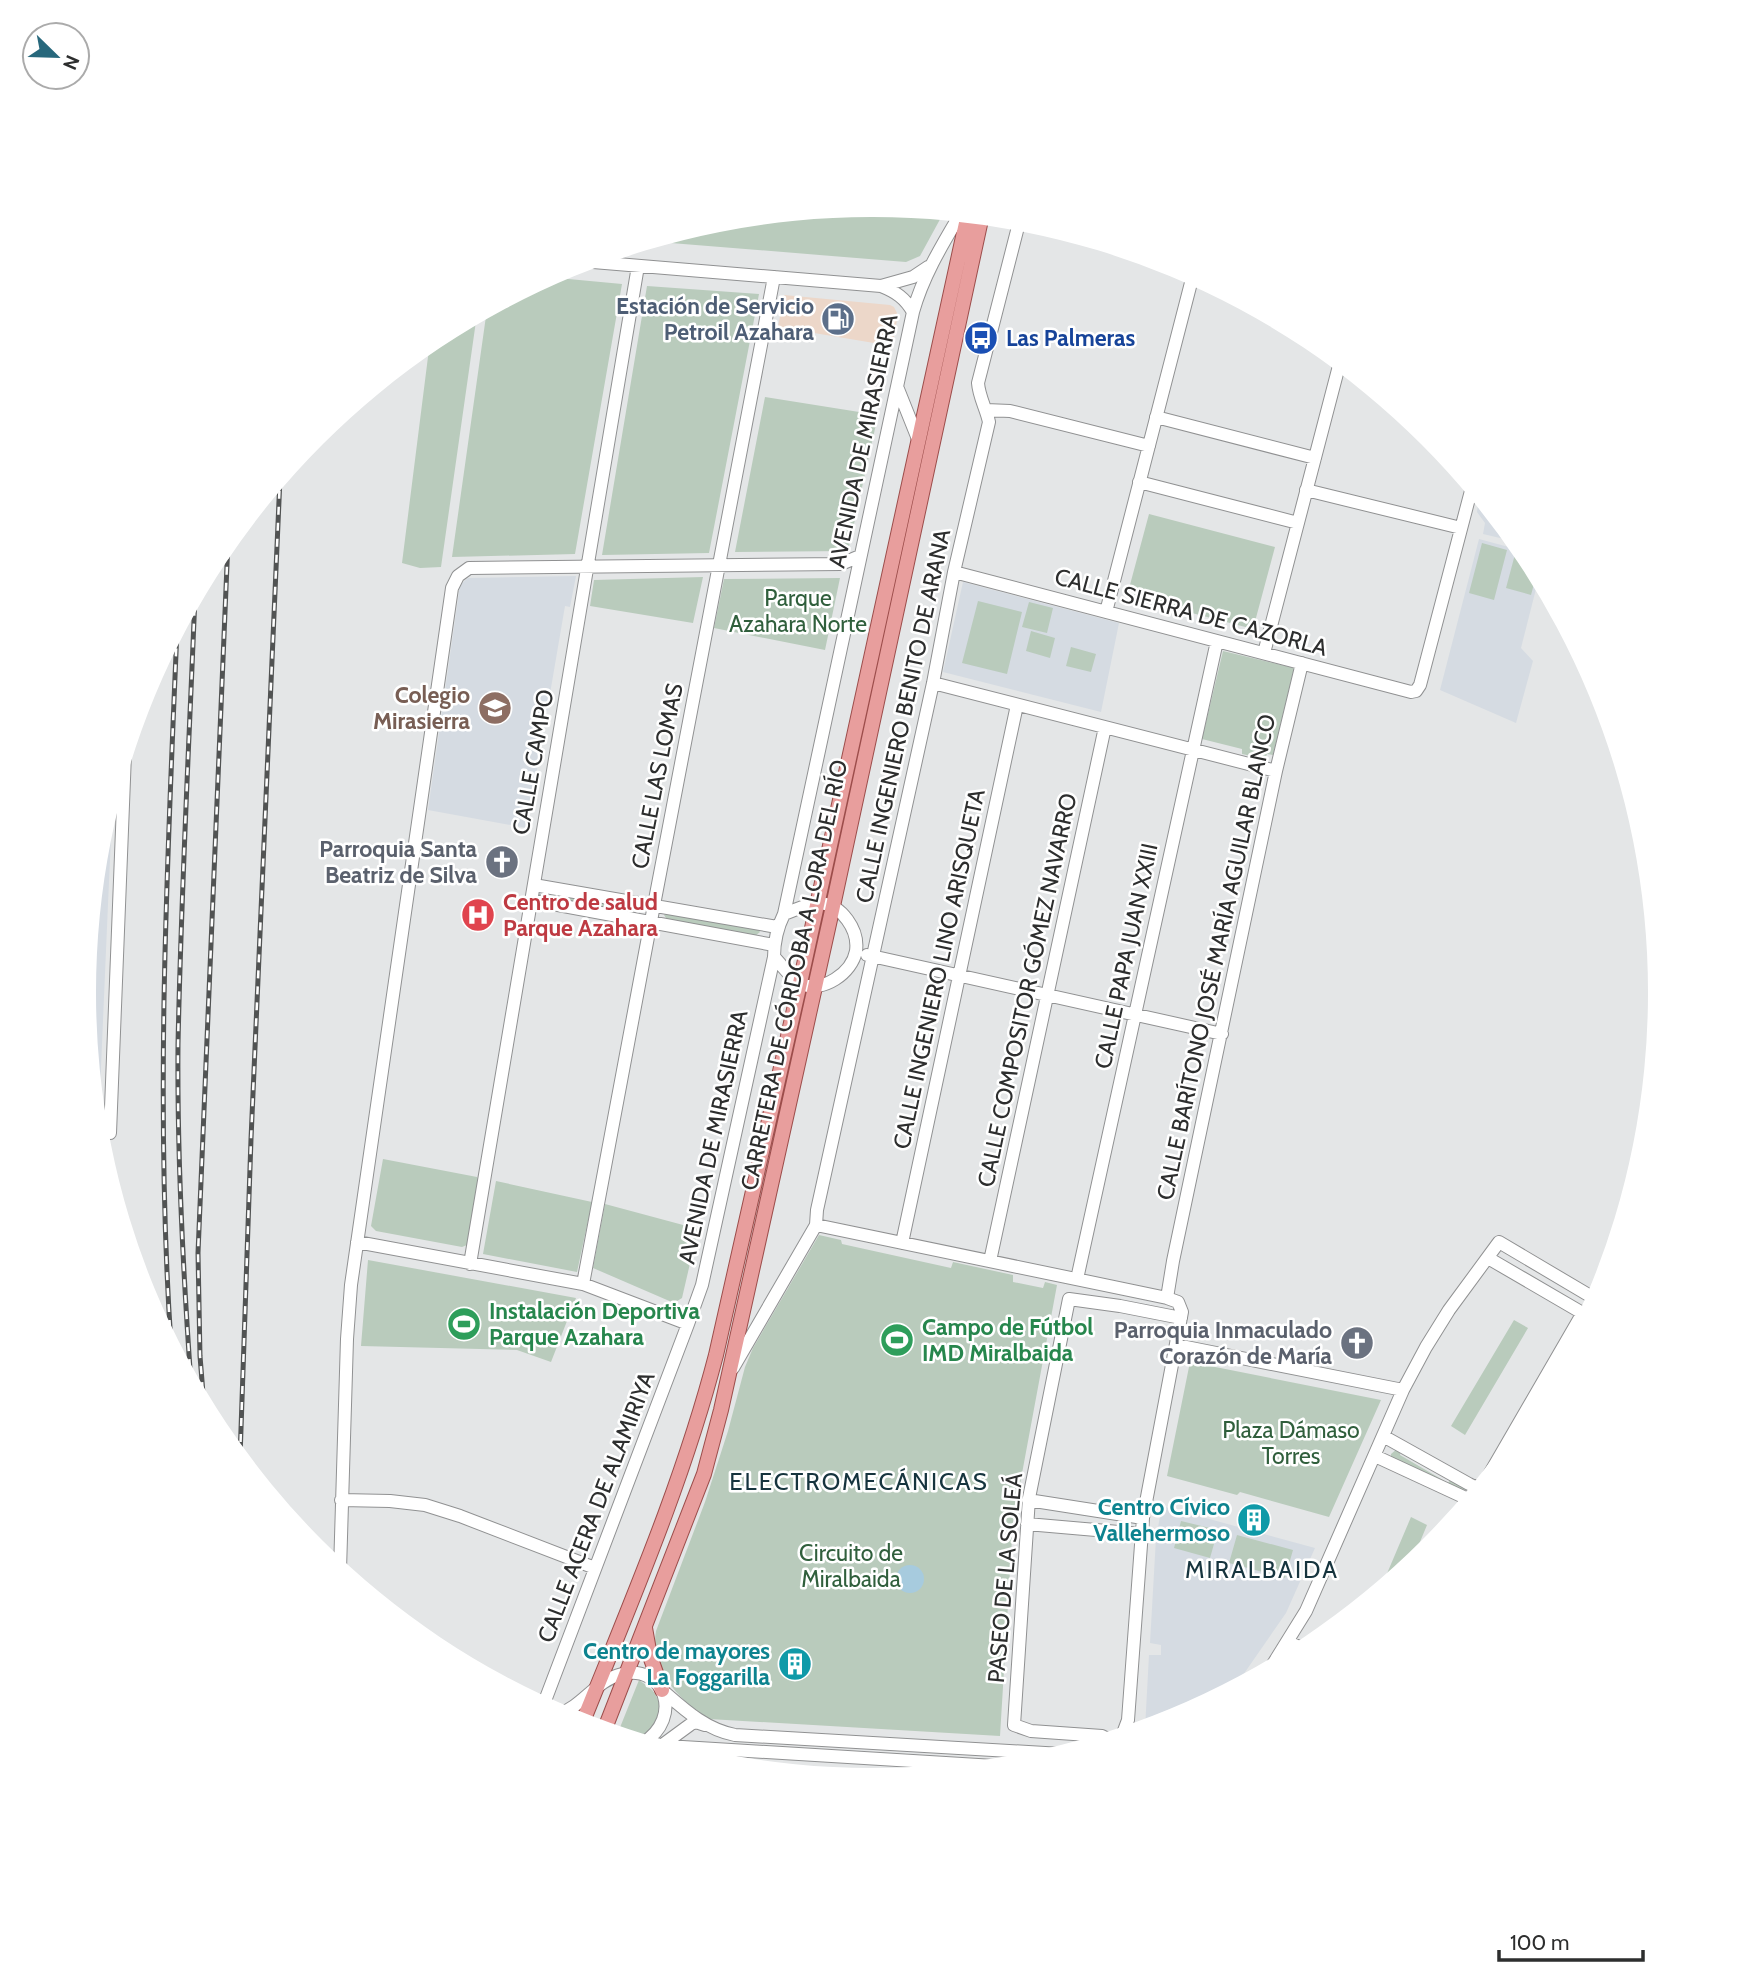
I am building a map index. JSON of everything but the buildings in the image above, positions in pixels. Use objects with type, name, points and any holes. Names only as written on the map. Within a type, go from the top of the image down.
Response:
[{"type":"main road","name":"CARRETERA DE CÓRDOBA A LORA DEL RÍO","points":[[586,1713],[683,1466],[702,1406],[800,983],[966,222]]},
{"type":"main road","name":"CARRETERA DE CÓRDOBA A LORA DEL RÍO","points":[[608,1721],[704,1474],[722,1410],[980,224]]},
{"type":"main road","points":[[645,1627],[650,1656],[662,1690]]},
{"type":"street","name":"AVENIDA DE MIRASIERRA","points":[[688,1324],[702,1285],[715,1229],[777,927],[784,915],[913,312],[930,266],[956,221]]},
{"type":"street","name":"CALLE INGENIERO BENITO DE ARANA","points":[[816,1225],[817,1210],[933,683],[954,572],[989,422],[978,383],[1017,231]]},
{"type":"street","points":[[609,263],[881,286],[906,300],[913,312]]},
{"type":"street","name":"CALLE CAMPO","points":[[470,1264],[638,266]]},
{"type":"street","points":[[881,286],[914,277],[930,266]]},
{"type":"street","name":"CALLE LAS LOMAS","points":[[583,1284],[774,277]]},
{"type":"street","points":[[1106,612],[1190,286]]},
{"type":"street","points":[[1264,653],[1337,372]]},
{"type":"street","points":[[898,389],[918,439]]},
{"type":"street","points":[[986,410],[1010,411],[1149,446]]},
{"type":"street","points":[[1156,417],[1315,458]]},
{"type":"street","points":[[1139,482],[1298,523]]},
{"type":"street","points":[[1306,490],[1461,528],[1469,498]]},
{"type":"street","name":"CALLE SIERRA DE CAZORLA","points":[[954,572],[1411,692],[1416,691],[1420,685],[1461,528]]},
{"type":"street","points":[[340,1557],[351,1285],[452,588],[458,576],[469,568],[841,564],[860,556]]},
{"type":"street","points":[[841,564],[851,571],[855,579]]},
{"type":"street","name":"CALLE PAPA JUAN XXIII","points":[[1077,1279],[1217,641]]},
{"type":"street","name":"CALLE BARÍTONO JOSÉ MARÍA AGUILAR BLANCO","points":[[1167,1298],[1276,771],[1302,663]]},
{"type":"street","points":[[933,683],[1276,771]]},
{"type":"street","name":"CALLE INGENIERO LINO ARISQUETA","points":[[902,1243],[1017,705]]},
{"type":"street","name":"CALLE COMPOSITOR GÓMEZ NAVARRO","points":[[990,1261],[1105,727]]},
{"type":"street","points":[[110,1132],[124,790]]},
{"type":"street","points":[[534,885],[777,927]]},
{"type":"street","points":[[531,900],[650,922],[774,951],[800,983],[815,986],[832,982],[849,966],[856,952],[855,936],[846,918],[833,906],[818,902],[784,915]]},
{"type":"street","points":[[856,952],[1222,1034]]},
{"type":"street","points":[[729,1374],[816,1225],[1178,1302],[1182,1312],[1143,1518],[1130,1724]]},
{"type":"street","points":[[357,1242],[583,1284],[688,1324]]},
{"type":"street","points":[[1289,1646],[1403,1390],[1449,1310],[1499,1242],[1587,1294]]},
{"type":"street","points":[[1488,1258],[1579,1311]]},
{"type":"street","name":"PASEO DE LA SOLEÁ","points":[[1094,1735],[1031,1731],[1014,1725],[1028,1500],[1069,1299],[1181,1318]]},
{"type":"street","name":"CALLE ACERA DE ALAMIRIYA","points":[[547,1696],[688,1324]]},
{"type":"street","points":[[1176,1345],[1403,1390]]},
{"type":"street","points":[[1383,1436],[1472,1483]]},
{"type":"street","points":[[1375,1456],[1462,1496]]},
{"type":"street","points":[[341,1500],[425,1505],[595,1568]]},
{"type":"street","points":[[1028,1500],[1143,1518]]},
{"type":"street","points":[[1027,1524],[1142,1534]]},
{"type":"street","points":[[571,1707],[598,1685],[626,1673],[646,1677],[690,1715],[708,1726]]},
{"type":"street","points":[[651,1736],[664,1719],[666,1706],[662,1690]]},
{"type":"street","points":[[666,1740],[696,1723],[742,1735],[1028,1752]]},
{"type":"street","points":[[687,1727],[685,1741],[693,1746]]},
{"type":"street","points":[[689,1746],[957,1764]]},
{"type":"street","points":[[929,1766],[931,1762]]},
{"type":"shaded area","name":"Estación de Servicio Petroil Azahara","points":[[784,295],[890,305],[898,315],[892,346],[778,327]]},
{"type":"shaded area","points":[[1477,508],[1500,538],[1483,534],[1485,523]]},
{"type":"shaded area","points":[[1479,539],[1506,546],[1535,591],[1521,648],[1533,661],[1516,723],[1440,690]]},
{"type":"shaded area","name":"Colegio Mirasierra","points":[[576,576],[570,607],[565,606],[527,828],[428,810],[460,585],[468,578]]},
{"type":"shaded area","points":[[963,582],[1119,623],[1101,712],[943,672]]},
{"type":"shaded area","points":[[111,842],[101,1072],[96,992],[98,942]]},
{"type":"shaded area","points":[[1162,1506],[1315,1548],[1286,1613],[1245,1672],[1146,1718],[1149,1655],[1161,1655],[1161,1645],[1150,1643],[1156,1538]]},
{"type":"green space","points":[[821,218],[940,220],[920,256],[906,262],[671,243],[771,223]]},
{"type":"green space","points":[[568,279],[622,284],[575,554],[452,557],[485,320]]},
{"type":"green space","points":[[647,286],[759,294],[709,553],[602,555]]},
{"type":"green space","points":[[475,326],[441,567],[420,568],[402,563],[428,356]]},
{"type":"green space","points":[[765,397],[878,415],[848,551],[735,552]]},
{"type":"green space","points":[[1149,514],[1275,547],[1253,629],[1127,596]]},
{"type":"green space","points":[[1482,543],[1507,550],[1494,600],[1469,593]]},
{"type":"green space","points":[[1514,558],[1533,588],[1531,595],[1506,588]]},
{"type":"green space","points":[[703,577],[693,623],[590,606],[594,580]]},
{"type":"green space","name":"Parque Azahara Norte","points":[[840,578],[825,650],[714,628],[724,579]]},
{"type":"green space","points":[[978,601],[1022,612],[1007,674],[962,663]]},
{"type":"green space","points":[[1029,602],[1053,608],[1047,633],[1022,627]]},
{"type":"green space","points":[[1031,631],[1055,638],[1050,658],[1026,651]]},
{"type":"green space","points":[[1071,647],[1096,654],[1091,672],[1066,666]]},
{"type":"green space","points":[[1223,651],[1294,668],[1273,755],[1267,754],[1265,759],[1242,754],[1242,749],[1202,739]]},
{"type":"green space","points":[[552,893],[631,905],[633,910],[629,914],[551,898]]},
{"type":"green space","points":[[670,911],[757,927],[760,932],[755,936],[668,921],[664,915]]},
{"type":"green space","points":[[383,1159],[477,1177],[479,1182],[467,1245],[462,1247],[376,1231],[371,1226]]},
{"type":"green space","points":[[496,1181],[592,1202],[577,1272],[483,1254]]},
{"type":"green space","points":[[605,1204],[698,1229],[682,1298],[674,1303],[593,1268]]},
{"type":"green space","name":"Circuito de Miralbaida","points":[[819,1235],[841,1240],[842,1244],[951,1268],[953,1262],[1013,1275],[1013,1282],[1043,1288],[1045,1282],[1057,1285],[1013,1522],[1000,1736],[709,1719],[677,1693],[662,1671],[657,1658],[656,1631],[705,1502],[745,1367],[753,1348]]},
{"type":"green space","name":"Instalación Deportiva Parque Azahara","points":[[368,1260],[576,1298],[551,1362],[517,1350],[361,1346]]},
{"type":"green space","points":[[1514,1320],[1528,1328],[1465,1435],[1451,1426]]},
{"type":"green space","name":"Plaza Dámaso Torres","points":[[1190,1362],[1381,1400],[1329,1517],[1240,1492],[1237,1495],[1167,1476]]},
{"type":"green space","points":[[1397,1449],[1401,1450],[1400,1455],[1448,1483],[1451,1479],[1466,1489],[1465,1491],[1391,1457]]},
{"type":"green space","points":[[1411,1517],[1427,1525],[1420,1542],[1388,1572]]},
{"type":"green space","points":[[1181,1521],[1218,1530],[1210,1558],[1174,1548]]},
{"type":"green space","points":[[1237,1535],[1293,1550],[1285,1578],[1229,1563]]},
{"type":"green space","points":[[639,1680],[657,1697],[659,1716],[651,1729],[644,1734],[621,1726]]},
{"type":"water","points":[[910,1565],[920,1569],[924,1579],[920,1589],[910,1593],[900,1589],[896,1579],[900,1569]]},
{"type":"railway","points":[[241,1442],[279,493]]},
{"type":"railway","points":[[202,1384],[198,1253],[227,562]]},
{"type":"railway","points":[[189,1361],[181,1214],[178,1045],[194,616]]},
{"type":"railway","points":[[170,1322],[163,1076],[166,897],[176,649]]},
{"type":"place","name":"Estación de Servicio Petroil Azahara","points":[[838,319]]},
{"type":"place","name":"Las Palmeras","points":[[981,338]]},
{"type":"place","name":"Colegio Mirasierra","points":[[495,708]]},
{"type":"place","name":"Parroquia Santa Beatriz de Silva","points":[[502,862]]},
{"type":"place","name":"Centro de salud Parque Azahara","points":[[478,915]]},
{"type":"place","name":"Instalación Deportiva Parque Azahara","points":[[464,1324]]},
{"type":"place","name":"Campo de Fútbol IMD Miralbaida","points":[[897,1340]]},
{"type":"place","name":"Parroquia Inmaculado Corazón de María","points":[[1357,1343]]},
{"type":"place","name":"Centro Cívico Vallehermoso","points":[[1254,1520]]},
{"type":"place","name":"Centro de mayores La Foggarilla","points":[[795,1664]]},
{"type":"district","name":"ELECTROMECÁNICAS","points":[[859,1481]]},
{"type":"district","name":"MIRALBAIDA","points":[[1262,1569]]}]
